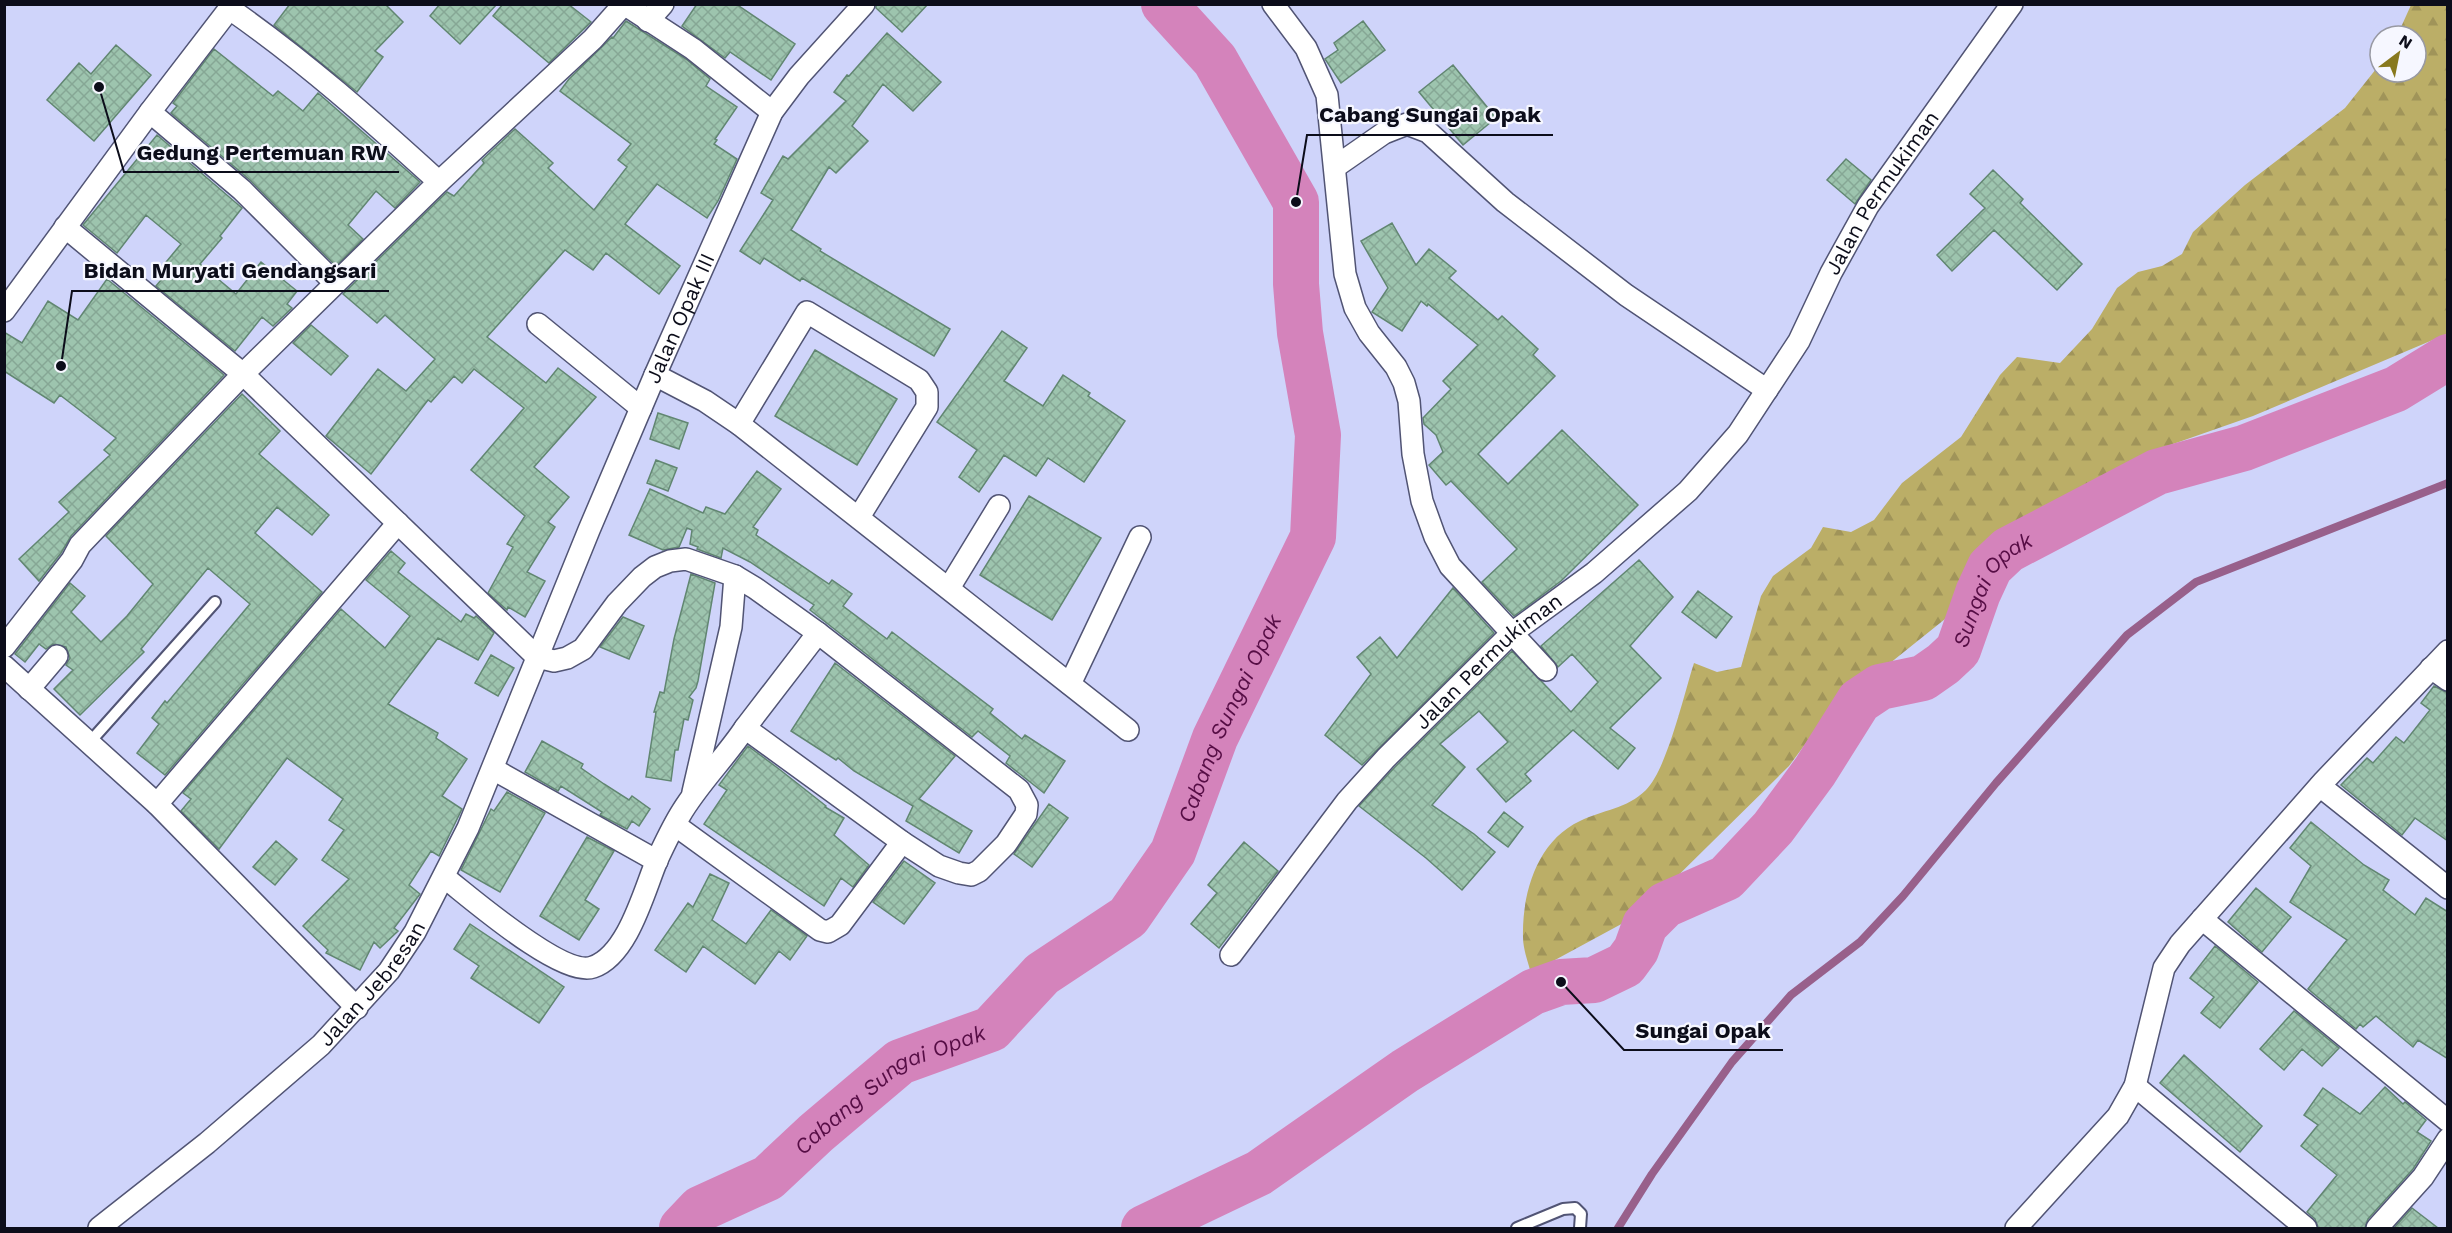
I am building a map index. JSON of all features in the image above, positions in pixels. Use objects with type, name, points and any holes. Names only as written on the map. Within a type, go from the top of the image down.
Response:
[{"type":"street","points":[[4,647],[72,560],[80,545],[243,374],[439,182],[593,39],[624,4],[693,49],[772,112]]},
{"type":"street","points":[[648,21],[663,4]]},
{"type":"street","name":"Jalan Opak III","points":[[537,657],[640,408],[772,112],[799,76],[864,4]]},
{"type":"street","points":[[1273,4],[1305,48],[1327,95],[1345,274],[1355,308],[1369,333],[1396,367],[1404,383],[1409,400],[1413,453],[1422,501],[1435,537],[1450,566],[1546,670]]},
{"type":"street","name":"Jalan Permukiman","points":[[1231,955],[1347,801],[1394,750],[1512,633],[1594,573],[1688,491],[1738,434],[1799,341],[1831,273],[1868,206],[2012,4]]},
{"type":"street","points":[[4,311],[150,112],[232,7],[343,95],[439,182]]},
{"type":"street","points":[[150,112],[242,190],[335,283]]},
{"type":"street","points":[[1335,167],[1384,133],[1407,124],[1428,132],[1505,202],[1626,295],[1767,390]]},
{"type":"street","points":[[65,226],[243,374],[537,657],[554,661],[567,658],[583,649],[617,603],[642,577],[655,567],[670,561],[686,559],[735,576],[818,633],[998,773],[1024,797],[1027,805],[1026,814],[1006,844],[989,863],[971,875],[948,871],[902,842],[746,728]]},
{"type":"street","points":[[739,424],[807,312],[919,380],[927,392],[927,407],[859,517]]},
{"type":"street","points":[[538,324],[640,408]]},
{"type":"street","points":[[655,375],[705,401],[739,424],[1128,730]]},
{"type":"street","points":[[949,588],[999,506]]},
{"type":"street","points":[[157,804],[398,523]]},
{"type":"street","points":[[1070,684],[1140,537]]},
{"type":"street","points":[[691,798],[731,627],[735,576]]},
{"type":"street","points":[[444,877],[524,939],[554,959],[574,967],[592,968],[614,952],[633,922],[657,861],[691,798],[818,633]]},
{"type":"street","points":[[2016,1228],[2118,1116],[2135,1086],[2164,968],[2180,944],[2320,786],[2439,674],[2448,651]]},
{"type":"street","points":[[29,689],[57,656]]},
{"type":"street","name":"Jalan Jebresan","points":[[99,1228],[321,1045],[357,1008],[389,970],[415,932],[468,828],[537,657]]},
{"type":"street","points":[[4,666],[157,804],[357,1008]]},
{"type":"street","points":[[493,769],[657,861]]},
{"type":"street","points":[[2320,786],[2448,888]]},
{"type":"street","points":[[675,825],[820,930],[828,932],[840,925],[902,842]]},
{"type":"street","points":[[2202,919],[2448,1121]]},
{"type":"street","points":[[2135,1086],[2306,1228]]},
{"type":"street","points":[[2378,1228],[2423,1177],[2448,1139]]},
{"type":"lane","points":[[89,743],[215,602]]},
{"type":"lane","points":[[1517,1228],[1563,1209],[1575,1208],[1581,1214],[1580,1228]]},
{"type":"green space","points":[[2411,5],[2447,5],[2447,334],[2253,416],[2156,450],[1829,712],[1789,766],[1638,915],[1531,973],[1524,946],[1523,920],[1529,886],[1543,855],[1565,830],[1588,817],[1631,801],[1646,790],[1654,780],[1668,749],[1694,663],[1717,672],[1741,667],[1761,596],[1773,576],[1811,548],[1823,527],[1851,532],[1874,520],[1902,483],[1961,437],[2000,375],[2017,357],[2060,363],[2092,329],[2117,288],[2138,272],[2162,266],[2182,254],[2193,232],[2245,185],[2345,108],[2368,79],[2368,84],[2428,84],[2428,24],[2402,24]]},
{"type":"building","points":[[290,4],[385,4],[403,22],[375,51],[383,57],[357,92],[274,25]]},
{"type":"building","points":[[440,4],[497,4],[460,44],[430,16]]},
{"type":"building","points":[[503,4],[568,4],[591,22],[549,63],[493,16]]},
{"type":"building","points":[[697,4],[736,4],[795,44],[771,80],[730,52],[725,58],[682,26]]},
{"type":"building","points":[[876,4],[928,4],[902,32],[876,8]]},
{"type":"building","points":[[626,21],[686,59],[710,79],[706,86],[737,107],[714,144],[737,159],[718,201],[707,218],[657,184],[625,224],[680,266],[659,294],[606,253],[593,270],[565,250],[487,337],[546,383],[558,368],[596,397],[534,467],[569,497],[548,522],[555,527],[527,572],[545,581],[525,617],[508,607],[507,610],[488,593],[513,547],[507,544],[525,516],[471,470],[524,408],[474,369],[462,383],[454,376],[431,402],[428,400],[371,474],[326,436],[378,369],[406,391],[435,359],[385,315],[377,323],[343,294],[447,192],[454,196],[484,163],[482,160],[515,129],[553,163],[548,168],[594,210],[627,167],[618,160],[631,144],[560,91],[569,79],[613,38]]},
{"type":"building","points":[[1363,21],[1385,50],[1341,83],[1325,59],[1338,50],[1334,43]]},
{"type":"building","points":[[887,33],[941,82],[913,111],[883,84],[852,126],[868,141],[836,173],[829,167],[791,230],[821,249],[820,251],[950,329],[934,356],[802,278],[800,281],[764,258],[760,264],[740,251],[773,200],[761,193],[783,156],[788,159],[846,101],[834,92]]},
{"type":"building","points":[[116,45],[151,75],[94,141],[47,100],[79,63],[91,74]]},
{"type":"building","points":[[214,49],[273,96],[278,91],[303,111],[318,93],[420,182],[395,208],[376,191],[348,225],[363,239],[336,266],[250,180],[171,113],[177,106],[173,103]]},
{"type":"building","points":[[1453,65],[1496,118],[1463,145],[1419,92]]},
{"type":"building","points":[[157,135],[242,208],[220,236],[222,238],[200,264],[236,294],[261,262],[297,291],[287,304],[292,308],[273,326],[262,317],[235,351],[156,286],[167,273],[162,267],[181,244],[146,215],[117,253],[83,225]]},
{"type":"building","points":[[1846,159],[1871,180],[1855,204],[1827,180]]},
{"type":"building","points":[[1993,170],[2023,199],[2020,203],[2082,264],[2057,290],[1994,230],[1952,271],[1937,255],[1985,208],[1970,194]]},
{"type":"building","points":[[1392,223],[1416,265],[1429,249],[1456,271],[1449,278],[1498,320],[1502,316],[1538,349],[1533,355],[1555,376],[1478,454],[1508,484],[1562,430],[1638,505],[1561,581],[1514,616],[1482,582],[1517,549],[1451,481],[1446,485],[1429,465],[1443,452],[1436,435],[1424,424],[1423,418],[1451,389],[1443,381],[1478,345],[1428,304],[1427,306],[1421,301],[1402,331],[1372,312],[1388,288],[1361,241]]},
{"type":"building","points":[[107,279],[224,375],[71,536],[39,581],[19,559],[69,512],[59,502],[110,455],[104,450],[116,438],[60,395],[54,403],[4,371],[4,332],[22,343],[48,301],[78,320]]},
{"type":"building","points":[[311,325],[348,356],[331,375],[293,343]]},
{"type":"building","points":[[1002,331],[1027,348],[1004,381],[1043,406],[1063,375],[1090,393],[1088,396],[1125,421],[1084,482],[1048,458],[1036,476],[1004,455],[979,492],[959,477],[977,450],[937,422]]},
{"type":"building","points":[[815,350],[897,399],[857,465],[775,416]]},
{"type":"building","points":[[242,394],[280,431],[259,454],[329,515],[312,535],[277,507],[255,533],[322,592],[165,775],[137,753],[159,724],[152,718],[250,604],[208,568],[141,649],[144,652],[80,715],[54,689],[73,670],[66,665],[70,658],[66,647],[53,644],[46,649],[39,644],[25,662],[15,654],[70,583],[85,596],[71,612],[101,642],[127,616],[153,584],[106,536]]},
{"type":"building","points":[[658,413],[688,423],[679,449],[650,439]]},
{"type":"building","points":[[656,460],[677,468],[668,491],[647,483]]},
{"type":"building","points":[[757,471],[781,489],[753,527],[758,530],[756,535],[829,584],[832,580],[852,594],[843,606],[887,639],[892,632],[993,709],[990,713],[1022,739],[1025,735],[1065,761],[1044,793],[1006,763],[1010,756],[978,731],[972,737],[810,610],[814,605],[750,562],[723,548],[721,558],[697,549],[698,547],[690,544],[692,530],[687,528],[679,547],[663,550],[629,535],[650,489],[703,513],[706,507],[725,514]]},
{"type":"building","points":[[1029,496],[1101,538],[1052,620],[980,575]]},
{"type":"building","points":[[391,551],[405,563],[398,572],[461,622],[466,614],[474,618],[476,616],[494,633],[478,660],[438,638],[388,704],[438,733],[436,738],[467,759],[442,796],[462,809],[439,856],[431,851],[409,885],[420,894],[394,928],[398,931],[380,948],[374,942],[360,970],[326,953],[328,950],[303,926],[349,879],[322,860],[344,830],[329,820],[343,799],[287,758],[219,849],[181,811],[191,799],[183,793],[341,609],[385,648],[410,616],[366,580]]},
{"type":"building","points":[[1639,560],[1673,597],[1630,646],[1661,678],[1610,728],[1635,748],[1618,769],[1573,730],[1525,774],[1531,781],[1506,802],[1477,769],[1508,742],[1479,711],[1440,744],[1465,767],[1432,805],[1474,834],[1495,852],[1462,890],[1426,858],[1359,806],[1512,651],[1571,712],[1598,682],[1572,654],[1558,667],[1541,646]]},
{"type":"building","points":[[691,574],[715,583],[698,681],[689,697],[693,700],[688,720],[684,719],[678,750],[675,750],[671,781],[646,777],[656,712],[654,712],[660,692],[664,693],[674,639]]},
{"type":"building","points":[[1453,588],[1494,633],[1362,765],[1325,735],[1371,674],[1357,657],[1380,637],[1397,658]]},
{"type":"building","points":[[1698,591],[1732,617],[1716,638],[1682,612]]},
{"type":"building","points":[[623,617],[644,626],[629,659],[600,647]]},
{"type":"building","points":[[491,655],[514,668],[498,696],[475,683]]},
{"type":"building","points":[[835,663],[955,756],[919,799],[972,831],[959,853],[906,821],[913,806],[791,731]]},
{"type":"building","points":[[2434,686],[2448,693],[2448,841],[2415,818],[2402,835],[2341,785],[2367,758],[2373,763],[2396,737],[2404,743],[2430,710],[2421,703]]},
{"type":"building","points":[[542,741],[583,764],[581,768],[629,800],[632,796],[650,809],[639,826],[632,821],[627,829],[600,815],[602,812],[561,786],[558,791],[525,772]]},
{"type":"building","points":[[748,746],[825,807],[844,818],[834,835],[869,865],[853,887],[841,878],[824,906],[704,824],[727,790],[719,785]]},
{"type":"building","points":[[507,792],[545,813],[500,892],[461,870],[491,809],[494,811]]},
{"type":"building","points":[[1049,804],[1068,818],[1032,867],[1014,854]]},
{"type":"building","points":[[1504,812],[1523,827],[1508,847],[1488,832]]},
{"type":"building","points":[[2311,822],[2364,865],[2389,880],[2383,890],[2415,915],[2426,898],[2448,912],[2448,1059],[2418,1040],[2413,1047],[2376,1016],[2363,1027],[2360,1024],[2356,1029],[2308,989],[2347,940],[2290,902],[2311,866],[2290,848]]},
{"type":"building","points":[[587,837],[614,851],[585,900],[599,909],[579,940],[540,916]]},
{"type":"building","points":[[276,841],[297,859],[275,885],[253,867]]},
{"type":"building","points":[[1244,842],[1278,871],[1219,948],[1191,924],[1217,893],[1208,885]]},
{"type":"building","points":[[904,861],[935,883],[904,924],[873,902]]},
{"type":"building","points":[[710,874],[729,883],[712,920],[746,944],[771,910],[807,936],[790,960],[779,951],[755,984],[703,946],[686,972],[655,950],[688,903],[693,907]]},
{"type":"building","points":[[2256,888],[2291,917],[2262,952],[2228,922]]},
{"type":"building","points":[[470,924],[564,987],[539,1023],[471,978],[479,966],[454,949]]},
{"type":"building","points":[[2215,946],[2258,982],[2220,1028],[2201,1013],[2214,997],[2190,978]]},
{"type":"building","points":[[2294,1011],[2339,1048],[2322,1066],[2302,1049],[2284,1070],[2260,1049]]},
{"type":"building","points":[[2184,1055],[2262,1126],[2240,1152],[2160,1083]]},
{"type":"building","points":[[2385,1087],[2403,1104],[2405,1102],[2426,1120],[2417,1132],[2431,1141],[2413,1169],[2368,1219],[2365,1228],[2318,1228],[2315,1219],[2307,1212],[2337,1175],[2301,1146],[2318,1125],[2304,1115],[2323,1088],[2360,1114]]},
{"type":"building","points":[[2412,1208],[2438,1228],[2394,1228]]},
{"type":"waterway","name":"Cabang Sungai Opak","points":[[682,1228],[700,1209],[768,1178],[816,1133],[900,1062],[991,1029],[1042,974],[1128,917],[1173,852],[1215,738],[1313,537],[1318,435],[1300,333],[1296,284],[1296,202],[1215,60],[1164,4]]},
{"type":"waterway","name":"Sungai Opak","points":[[1144,1228],[1259,1173],[1405,1071],[1533,992],[1561,982],[1594,980],[1625,965],[1636,950],[1645,925],[1665,905],[1726,878],[1773,828],[1815,771],[1859,701],[1880,687],[1923,678],[1958,650],[1978,593],[1990,567],[2008,550],[2157,472],[2244,448],[2396,389],[2448,357]]},
{"type":"waterway","points":[[1618,1228],[1652,1174],[1732,1062],[1791,995],[1860,942],[1903,896],[1996,783],[2127,635],[2196,582],[2448,483]]},
{"type":"place","name":"Gedung Pertemuan RW","points":[[99,87]]},
{"type":"place","name":"Cabang Sungai Opak","points":[[1296,202]]},
{"type":"place","name":"Bidan Muryati Gendangsari","points":[[61,366]]},
{"type":"place","name":"Sungai Opak","points":[[1561,982]]}]
